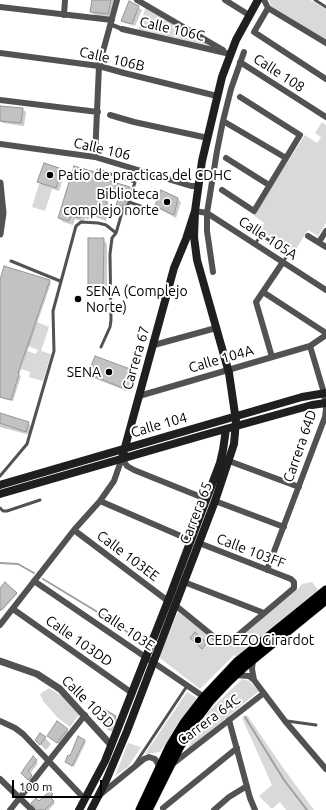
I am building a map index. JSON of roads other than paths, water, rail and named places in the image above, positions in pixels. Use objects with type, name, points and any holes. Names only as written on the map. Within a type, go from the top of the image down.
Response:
[{"type":"main road","name":"Carrera 67","points":[[122,458],[174,268],[186,239],[194,211],[217,96],[230,54],[241,29],[258,0]]},
{"type":"main road","name":"Carrera 65","points":[[79,810],[98,775],[146,657],[171,603],[184,582],[215,501],[234,444],[236,426],[228,370],[197,260],[194,237],[194,211]]},
{"type":"main road","name":"Calle 104","points":[[0,485],[302,397],[325,393]]},
{"type":"main road","name":"Calle 104","points":[[0,494],[226,428],[312,405],[326,403]]},
{"type":"main road","name":"Carrera 65","points":[[91,810],[117,754],[153,662],[190,540],[222,456],[226,428]]},
{"type":"main road","points":[[140,810],[177,734],[204,697],[237,662],[326,590]]},
{"type":"main road","points":[[148,810],[168,766],[204,708],[235,675],[253,659],[326,600]]},
{"type":"street","points":[[64,15],[65,0]]},
{"type":"street","points":[[94,157],[98,112],[99,66],[117,0]]},
{"type":"street","points":[[137,0],[230,54]]},
{"type":"street","points":[[225,0],[249,15]]},
{"type":"street","points":[[264,0],[268,8],[326,43]]},
{"type":"street","name":"Calle 106C","points":[[0,7],[111,22],[122,29],[230,54]]},
{"type":"street","points":[[268,8],[254,32],[326,79]]},
{"type":"street","points":[[214,272],[207,213],[212,174],[223,121],[244,52]]},
{"type":"street","name":"Calle 106B","points":[[0,53],[99,66],[217,96]]},
{"type":"street","name":"Calle 108","points":[[240,62],[326,118]]},
{"type":"street","points":[[222,190],[254,211],[300,135],[240,98]]},
{"type":"street","points":[[0,100],[98,112]]},
{"type":"street","points":[[110,115],[208,138]]},
{"type":"street","points":[[223,121],[286,158]]},
{"type":"street","name":"Calle 106","points":[[0,144],[94,157],[191,186],[198,186]]},
{"type":"street","points":[[226,158],[270,185]]},
{"type":"street","points":[[0,183],[2,213],[0,231]]},
{"type":"street","name":"Calle 105A","points":[[194,211],[207,213],[326,290]]},
{"type":"street","points":[[318,242],[326,230]]},
{"type":"street","points":[[308,236],[326,247]]},
{"type":"street","points":[[272,357],[256,302],[283,262]]},
{"type":"street","points":[[263,292],[326,334],[310,346]]},
{"type":"street","points":[[154,345],[216,328]]},
{"type":"street","name":"Calle 104A","points":[[138,396],[310,346]]},
{"type":"street","name":"Carrera 64D","points":[[267,570],[325,417],[325,393],[310,346]]},
{"type":"street","name":"Carrera 65","points":[[226,419],[226,428]]},
{"type":"street","points":[[122,458],[127,466],[134,470],[206,499]]},
{"type":"street","name":"Carrera 67","points":[[0,625],[74,530],[100,501],[114,481],[122,458]]},
{"type":"street","points":[[229,461],[299,487]]},
{"type":"street","points":[[100,501],[190,540]]},
{"type":"street","points":[[215,501],[284,526]]},
{"type":"street","name":"Calle 103EE","points":[[74,530],[223,643],[230,642],[264,613]]},
{"type":"street","name":"Calle 103FF","points":[[199,543],[291,579],[294,582],[294,588],[264,613]]},
{"type":"street","name":"Calle 103E","points":[[34,581],[204,697]]},
{"type":"street","points":[[184,582],[264,613]]},
{"type":"street","name":"Calle 103DD","points":[[13,609],[132,693]]},
{"type":"street","points":[[253,659],[252,669],[254,680]]},
{"type":"street","name":"Calle 103D","points":[[0,661],[37,674],[53,684],[66,694],[111,744]]},
{"type":"street","points":[[235,675],[249,676],[254,680],[285,721],[326,769]]},
{"type":"street","name":"Carrera 64C","points":[[168,766],[264,693]]},
{"type":"street","points":[[10,810],[85,715]]},
{"type":"street","points":[[229,720],[255,810]]},
{"type":"street","points":[[0,721],[15,728],[23,734],[80,794]]},
{"type":"street","points":[[154,797],[163,809],[237,748]]},
{"type":"street","points":[[98,796],[144,759],[149,757],[157,761],[159,770]]},
{"type":"street","points":[[0,779],[32,810]]},
{"type":"street","points":[[214,810],[247,786]]},
{"type":"lane","points":[[315,0],[326,6]]},
{"type":"lane","points":[[98,170],[135,182],[128,205],[123,209],[116,232],[112,238],[110,254],[111,320],[110,327],[101,347]]},
{"type":"lane","points":[[129,202],[143,207]]},
{"type":"lane","points":[[0,476],[27,444],[54,351],[53,311],[76,226],[87,222],[102,224],[116,232]]},
{"type":"lane","points":[[255,244],[261,235],[289,253],[283,262]]},
{"type":"lane","points":[[11,261],[60,281]]},
{"type":"lane","points":[[0,508],[3,511],[6,511],[40,500]]},
{"type":"lane","name":"Carrera 64C","points":[[132,768],[187,685]]},
{"type":"lane","points":[[285,721],[316,725]]},
{"type":"waterway","points":[[0,563],[18,564],[34,573]]},
{"type":"waterway","points":[[43,579],[114,622],[139,641]]},
{"type":"waterway","points":[[245,717],[284,780],[307,810]]},
{"type":"place","name":"Patio de practicas del CDHC","points":[[50,175]]},
{"type":"place","name":"Biblioteca complejo norte","points":[[167,202]]},
{"type":"place","name":"SENA (Complejo Norte)","points":[[78,299]]},
{"type":"place","name":"SENA","points":[[109,372]]},
{"type":"place","name":"CEDEZO Girardot","points":[[198,640]]}]
